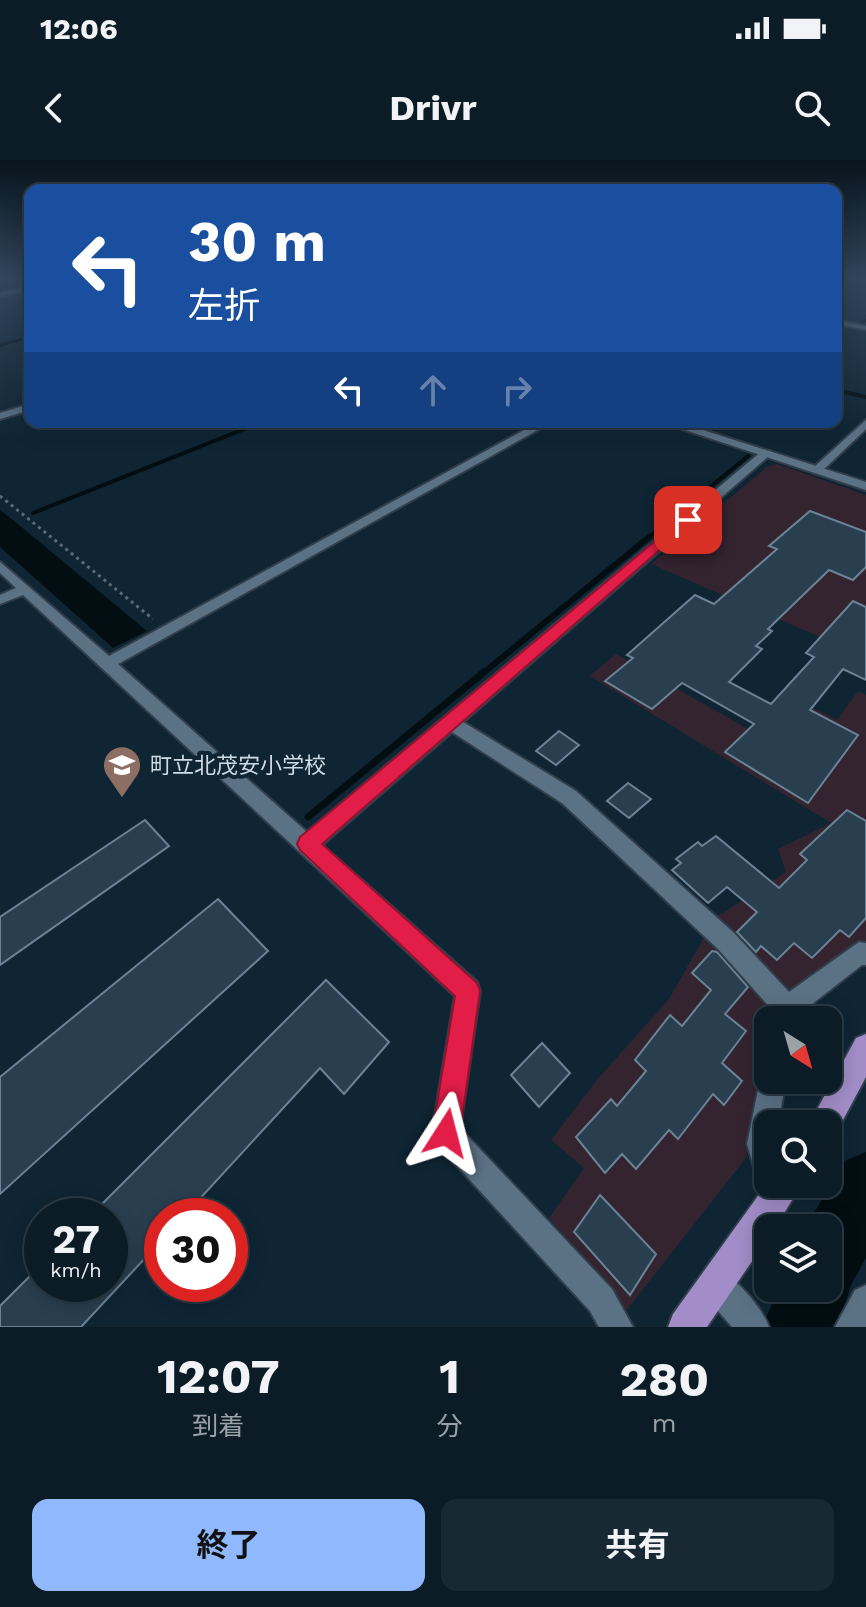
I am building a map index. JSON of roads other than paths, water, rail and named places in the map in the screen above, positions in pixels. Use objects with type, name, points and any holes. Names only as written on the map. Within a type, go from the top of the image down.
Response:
[{"type":"main road","points":[[686,428],[866,486]]},
{"type":"main road","points":[[832,1110],[866,1048]]},
{"type":"main road","points":[[686,1327],[716,1285],[767,1198]]},
{"type":"street","points":[[0,416],[24,409]]},
{"type":"street","points":[[817,470],[866,423]]},
{"type":"street","points":[[108,663],[536,428]]},
{"type":"street","points":[[308,844],[766,453]]},
{"type":"street","points":[[0,566],[468,991],[446,1133],[601,1300],[617,1327]]},
{"type":"street","points":[[0,600],[25,589]]},
{"type":"street","points":[[450,722],[569,797],[726,941],[779,1006]]},
{"type":"street","points":[[796,1006],[859,953],[866,954]]},
{"type":"street","points":[[716,1285],[753,1327]]},
{"type":"street","points":[[851,1327],[866,1301]]},
{"type":"waterway","points":[[5,344],[0,345],[24,339]]},
{"type":"waterway","points":[[842,391],[866,397]]},
{"type":"waterway","points":[[33,513],[247,428]]},
{"type":"waterway","points":[[647,539],[748,456]]},
{"type":"waterway","points":[[482,674],[649,537]]},
{"type":"waterway","points":[[308,817],[484,672]]},
{"type":"waterway","points":[[842,1232],[866,1186]]},
{"type":"waterway","points":[[800,1327],[810,1302]]},
{"type":"place","name":"町立北茂安小学校","points":[[122,799]]}]
